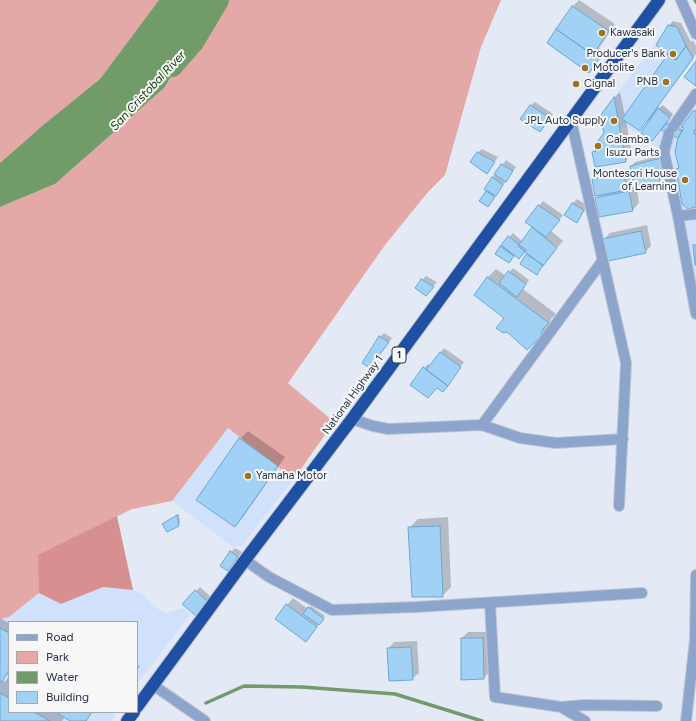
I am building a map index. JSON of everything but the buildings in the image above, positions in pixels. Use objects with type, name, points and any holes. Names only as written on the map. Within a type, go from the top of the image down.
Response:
[{"type":"highway","name":"National Highway 1","points":[[138,706],[245,560],[352,419],[659,0]]},
{"type":"highway","points":[[127,721],[133,713]]},
{"type":"street","points":[[681,0],[696,34]]},
{"type":"street","points":[[696,94],[671,130],[664,152],[694,291],[696,314]]},
{"type":"street","points":[[571,120],[626,363],[619,506]]},
{"type":"street","points":[[678,216],[696,214]]},
{"type":"street","points":[[482,426],[603,260]]},
{"type":"street","points":[[352,419],[388,429],[482,426],[520,438],[556,443],[623,439]]},
{"type":"street","points":[[245,560],[269,577],[332,610],[490,603],[642,593]]},
{"type":"street","points":[[686,721],[692,704],[696,575]]},
{"type":"street","points":[[490,603],[495,697],[561,707],[585,705],[657,706]]},
{"type":"street","points":[[153,685],[205,721]]},
{"type":"street","points":[[561,707],[585,721]]},
{"type":"shaded area","points":[[672,22],[677,27],[694,59],[659,105],[680,120],[696,99],[696,281],[679,207],[669,154],[638,135],[652,115],[638,133],[619,125],[614,97]]},
{"type":"shaded area","points":[[228,428],[294,479],[249,536],[244,545],[233,547],[172,501]]},
{"type":"shaded area","points":[[117,516],[133,590],[103,587],[61,604],[39,593],[38,555]]},
{"type":"shaded area","points":[[103,587],[133,590],[143,594],[155,607],[165,613],[184,608],[190,615],[138,683],[138,621],[8,621],[8,713],[116,713],[111,721],[0,721],[0,619],[9,617],[39,593],[61,604]]},
{"type":"green space","points":[[0,0],[159,0],[100,79],[42,126],[0,163]]},
{"type":"green space","points":[[219,0],[501,0],[481,47],[445,175],[428,192],[385,245],[288,383],[334,422],[294,479],[228,428],[172,501],[132,509],[39,555],[39,593],[9,617],[0,619],[0,207],[55,184],[164,88]]},
{"type":"water","points":[[159,0],[219,0],[164,88],[55,184],[0,207],[0,163],[42,126],[100,79]]},
{"type":"waterway","name":"San Cristobal River","points":[[172,66],[193,42],[218,0]]},
{"type":"waterway","points":[[206,703],[244,686],[302,687],[395,694],[482,721]]},
{"type":"place","name":"Kawasaki","points":[[602,33]]},
{"type":"place","name":"Producer's Bank","points":[[673,54]]},
{"type":"place","name":"Motolite","points":[[585,68]]},
{"type":"place","name":"PNB","points":[[666,82]]},
{"type":"place","name":"Cignal","points":[[576,84]]},
{"type":"place","name":"JPL Auto Supply","points":[[614,121]]},
{"type":"place","name":"Calamba Isuzu Parts","points":[[598,146]]},
{"type":"place","name":"Montesori House of Learning","points":[[685,180]]},
{"type":"place","name":"Yamaha Motor","points":[[248,476]]}]
